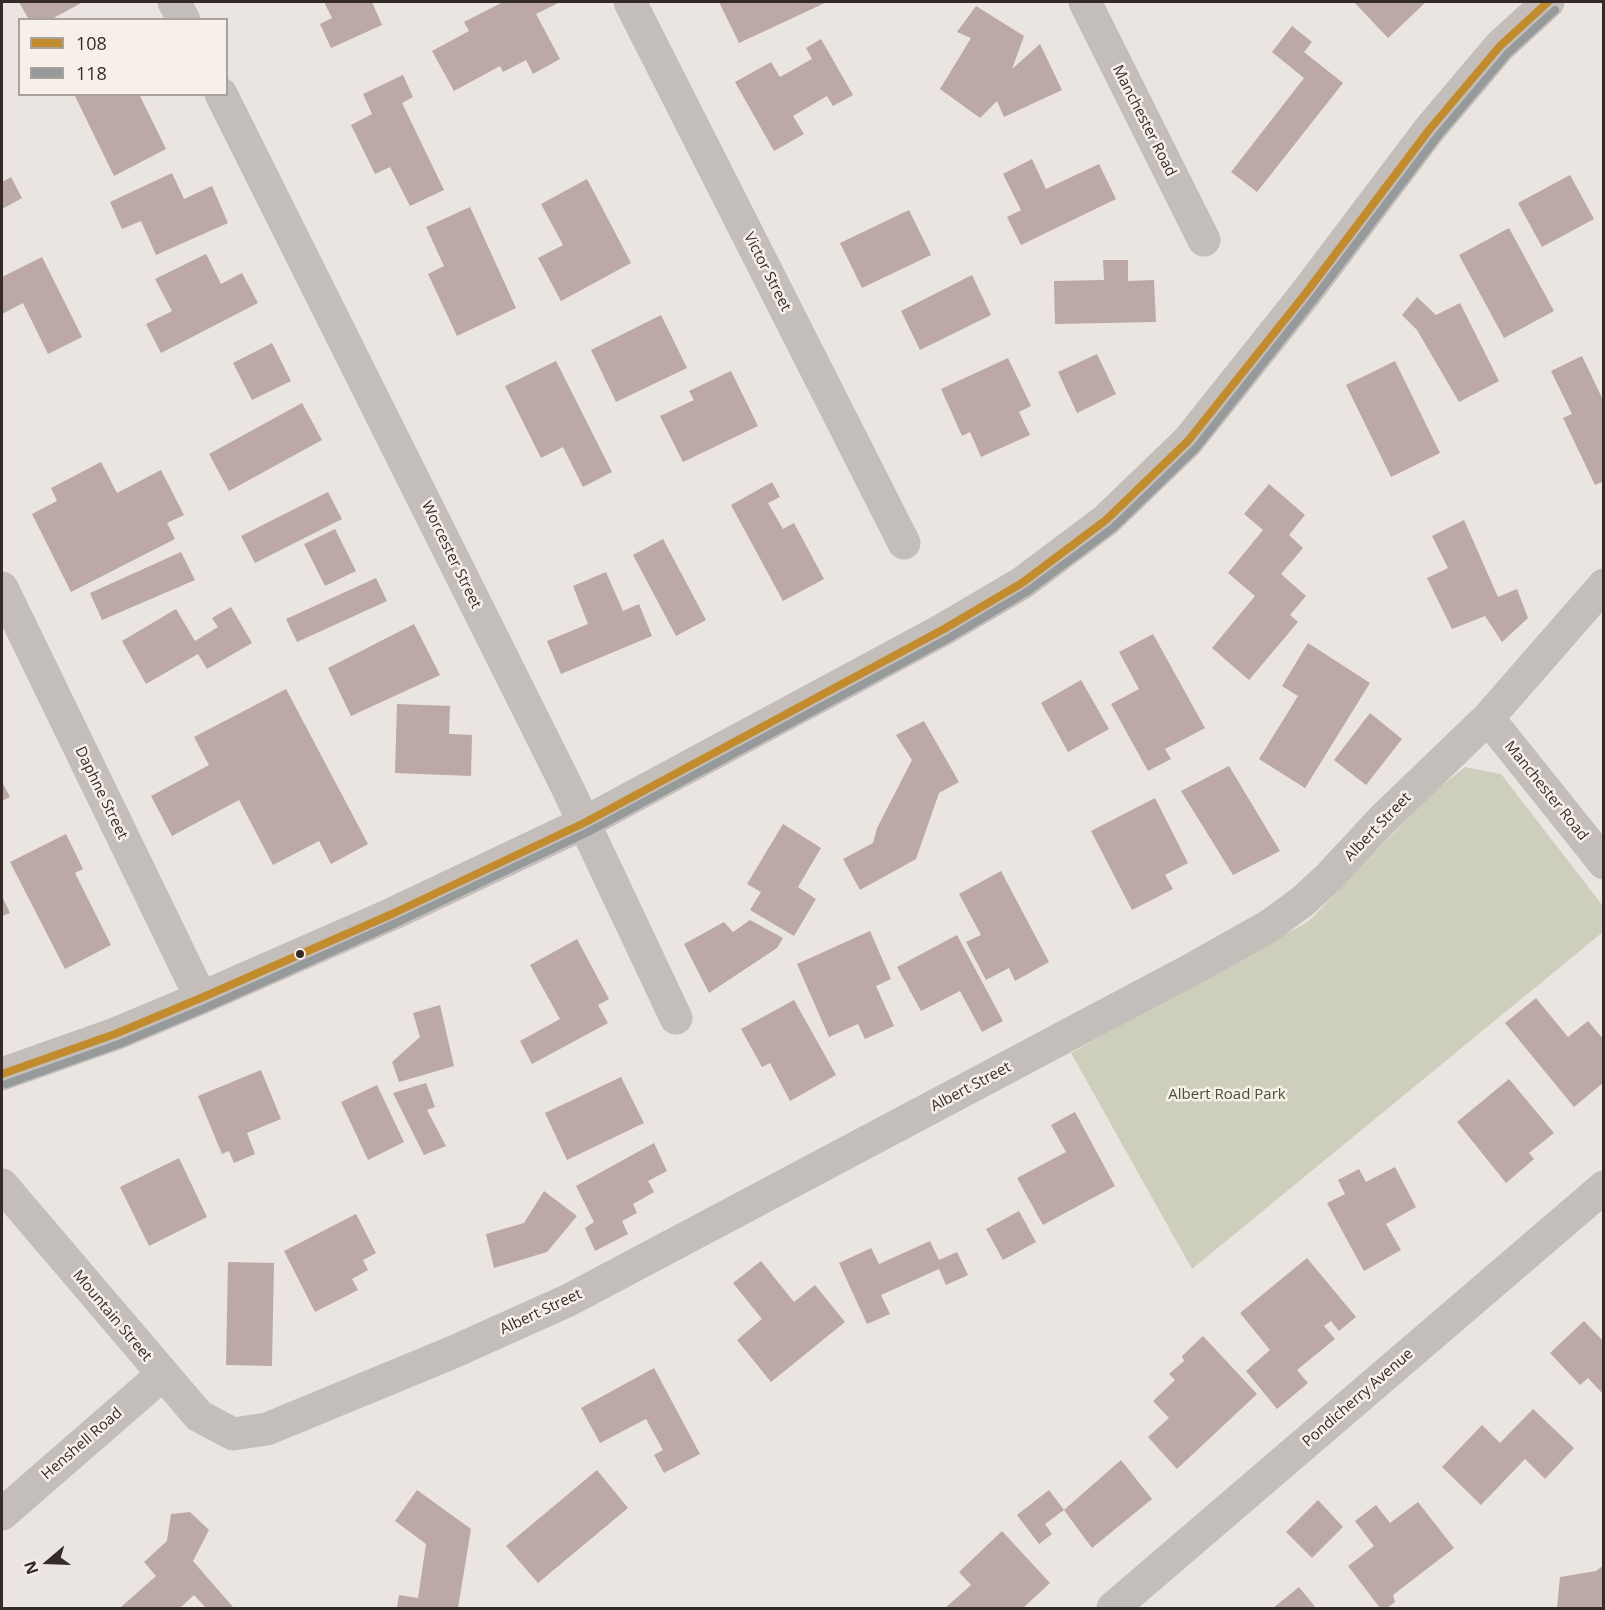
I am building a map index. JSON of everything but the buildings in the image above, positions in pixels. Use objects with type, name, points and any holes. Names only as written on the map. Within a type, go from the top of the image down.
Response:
[{"type":"street","points":[[174,2],[183,18]]},
{"type":"street","name":"Victor Street","points":[[630,2],[904,543]]},
{"type":"street","name":"Manchester Road","points":[[1085,2],[1204,240]]},
{"type":"street","points":[[2,1074],[116,1034],[201,998],[392,914],[584,823],[1022,583],[1106,520],[1188,441],[1306,293],[1429,130],[1500,46],[1548,2]]},
{"type":"street","name":"Worcester Street","points":[[222,96],[584,823],[676,1018]]},
{"type":"street","name":"Albert Street","points":[[233,1434],[267,1429],[313,1411],[569,1300],[1269,927],[1303,901],[1330,876],[1382,820],[1488,718],[1604,585]]},
{"type":"street","name":"Daphne Street","points":[[2,588],[201,998]]},
{"type":"street","name":"Manchester Road","points":[[1488,718],[1604,863]]},
{"type":"street","name":"Mountain Street","points":[[2,1185],[199,1416],[233,1434]]},
{"type":"street","name":"Pondicherry Avenue","points":[[1113,1608],[1604,1187]]},
{"type":"street","name":"Henshell Road","points":[[2,1514],[162,1375]]},
{"type":"green space","name":"Albert Road Park","points":[[1465,767],[1501,774],[1603,906],[1603,932],[1192,1269],[1071,1053],[1309,921],[1430,795]]},
{"type":"transit line","name":"108","points":[[2,1074],[115,1034],[201,998],[392,914],[584,823],[944,629],[1022,583],[1106,520],[1188,441],[1306,293],[1429,130],[1500,46],[1548,2]]},
{"type":"transit line","name":"118","points":[[6,1084],[119,1044],[205,1008],[396,923],[588,832],[949,638],[1028,591],[1113,528],[1196,448],[1314,299],[1437,137],[1508,53],[1555,10]]}]
